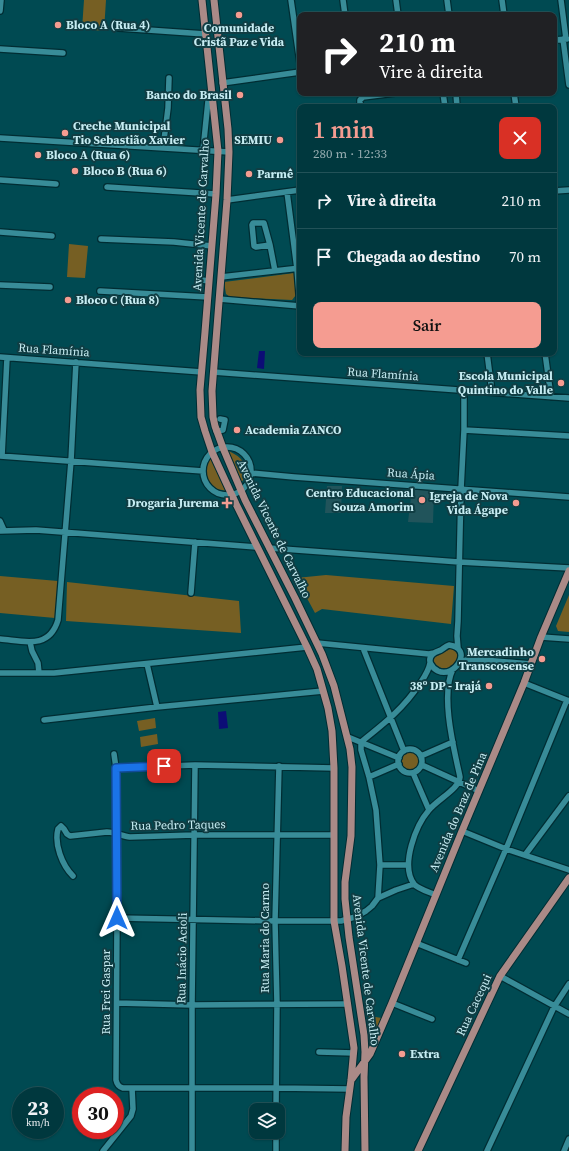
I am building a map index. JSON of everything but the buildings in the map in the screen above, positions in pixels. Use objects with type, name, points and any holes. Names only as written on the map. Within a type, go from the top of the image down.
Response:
[{"type":"main road","name":"Avenida Vicente de Carvalho","points":[[202,0],[218,151],[212,246],[206,281],[208,297],[200,390],[201,412],[212,452],[231,494],[308,647],[317,669],[332,731],[334,768],[334,921],[353,1042],[354,1053],[351,1080]]},
{"type":"main road","name":"Avenida Vicente de Carvalho","points":[[214,0],[229,152],[227,200],[213,372],[213,417],[222,448],[240,489],[317,643],[329,672],[348,737],[352,758],[352,774],[351,836],[345,882],[346,920],[364,1035],[365,1061]]},
{"type":"main road","name":"Avenida do Braz de Pina","points":[[351,1080],[372,1049],[392,1003],[524,683],[569,569]]},
{"type":"main road","name":"Rua Cacequi","points":[[418,1151],[500,976],[569,878]]},
{"type":"main road","name":"Avenida do Braz de Pina","points":[[365,1061],[365,1151]]},
{"type":"main road","points":[[345,1151],[345,1128],[351,1080]]},
{"type":"street","points":[[0,11],[1,0]]},
{"type":"street","points":[[291,0],[297,42]]},
{"type":"street","points":[[343,0],[345,12]]},
{"type":"street","points":[[396,0],[398,12]]},
{"type":"street","points":[[447,0],[448,12]]},
{"type":"street","points":[[502,0],[504,12]]},
{"type":"street","points":[[561,0],[566,39],[569,85]]},
{"type":"street","points":[[119,28],[205,34]]},
{"type":"street","points":[[0,49],[63,53]]},
{"type":"street","points":[[222,83],[297,72]]},
{"type":"street","points":[[163,148],[168,108],[169,78]]},
{"type":"street","name":"Avenida Vicente de Carvalho","points":[[203,150],[208,101],[211,89]]},
{"type":"street","points":[[360,104],[360,100],[363,97],[371,96]]},
{"type":"street","points":[[0,138],[229,152]]},
{"type":"street","points":[[0,180],[56,184]]},
{"type":"street","points":[[107,187],[216,194]]},
{"type":"street","points":[[227,200],[297,190]]},
{"type":"street","points":[[557,192],[569,190]]},
{"type":"street","points":[[287,192],[297,261]]},
{"type":"street","points":[[270,245],[254,246],[252,224],[258,222],[264,223],[270,245],[275,271]]},
{"type":"street","points":[[0,232],[52,236]]},
{"type":"street","points":[[101,239],[174,242],[212,246]]},
{"type":"street","points":[[220,278],[297,268]]},
{"type":"street","points":[[0,285],[50,288]]},
{"type":"street","points":[[100,291],[208,297]]},
{"type":"street","points":[[219,299],[297,306]]},
{"type":"street","points":[[487,356],[492,392]]},
{"type":"street","points":[[545,356],[551,397]]},
{"type":"street","name":"Rua Flamínia","points":[[0,357],[202,372]]},
{"type":"street","points":[[7,358],[1,456],[203,471]]},
{"type":"street","points":[[0,639],[40,642],[51,633],[58,620],[71,461],[76,362]]},
{"type":"street","name":"Rua Flamínia","points":[[213,372],[569,398]]},
{"type":"street","points":[[459,664],[461,659],[456,641],[458,621],[464,391]]},
{"type":"street","points":[[216,431],[223,430],[225,420],[220,419]]},
{"type":"street","points":[[464,430],[569,436]]},
{"type":"street","points":[[222,448],[235,448],[249,460],[249,479],[245,485],[231,494],[219,493],[209,487],[203,476],[204,464],[207,457],[212,452],[222,448]]},
{"type":"street","name":"Rua Ápia","points":[[250,473],[569,497]]},
{"type":"street","points":[[0,522],[2,531],[36,530],[257,547]]},
{"type":"street","points":[[191,593],[194,542]]},
{"type":"street","points":[[269,548],[569,569]]},
{"type":"street","points":[[446,647],[457,631]]},
{"type":"street","points":[[541,637],[569,639]]},
{"type":"street","points":[[30,642],[32,651],[38,663],[39,673]]},
{"type":"street","points":[[317,643],[422,653],[434,653],[451,645],[472,659]]},
{"type":"street","points":[[0,673],[54,673],[308,647]]},
{"type":"street","points":[[363,648],[404,751]]},
{"type":"street","points":[[422,653],[427,656],[432,666],[446,677],[448,683],[453,742],[460,777],[460,782],[457,786],[429,810],[416,833],[408,865],[414,884],[436,895]]},
{"type":"street","points":[[361,742],[391,718],[408,700],[429,669],[431,656],[434,653]]},
{"type":"street","points":[[424,677],[430,672],[446,673],[466,660],[472,659],[531,664]]},
{"type":"street","points":[[147,664],[157,707]]},
{"type":"street","points":[[448,683],[453,669]]},
{"type":"street","points":[[458,960],[568,700],[524,683]]},
{"type":"street","points":[[44,720],[157,707],[323,691]]},
{"type":"street","points":[[348,737],[399,758]]},
{"type":"street","points":[[361,742],[361,750],[369,777],[376,810],[380,865],[378,898]]},
{"type":"street","points":[[421,756],[453,742]]},
{"type":"street","points":[[408,749],[414,750],[421,756],[422,765],[418,770],[408,773],[401,769],[399,758],[404,751],[408,749]]},
{"type":"street","name":"Rua Frei Gaspar","points":[[114,754],[116,768],[117,834],[116,1080],[117,1085],[121,1088],[132,1088]]},
{"type":"street","points":[[369,777],[399,764]]},
{"type":"street","points":[[116,768],[195,765],[334,768]]},
{"type":"street","name":"Rua Inácio Acioli","points":[[192,1151],[195,765]]},
{"type":"street","points":[[422,765],[479,791]]},
{"type":"street","name":"Rua Maria do Carmo","points":[[276,1103],[277,1004],[275,921],[279,766]]},
{"type":"street","points":[[414,772],[429,810]]},
{"type":"street","points":[[525,855],[569,796]]},
{"type":"street","name":"Rua Pedro Taques","points":[[73,876],[64,866],[61,856],[56,834],[61,826],[64,827],[67,834],[70,836],[107,832],[130,837],[194,835],[333,835]]},
{"type":"street","points":[[462,831],[506,849],[569,870]]},
{"type":"street","points":[[380,865],[408,865]]},
{"type":"street","points":[[117,918],[275,921],[346,920],[366,911],[378,898],[414,884]]},
{"type":"street","points":[[416,943],[466,963]]},
{"type":"street","points":[[500,976],[569,1014]]},
{"type":"street","points":[[487,1151],[554,1006],[569,984]]},
{"type":"street","points":[[117,1003],[192,1005],[348,1004]]},
{"type":"street","points":[[392,1003],[432,1019]]},
{"type":"street","points":[[319,1052],[354,1053]]},
{"type":"street","points":[[104,1151],[131,1116],[133,1109],[132,1088],[350,1089]]},
{"type":"street","points":[[276,1139],[276,1151]]},
{"type":"street","points":[[564,1151],[569,1139]]},
{"type":"shaded area","points":[[84,0],[106,0],[104,31],[82,29]]},
{"type":"shaded area","points":[[69,244],[88,246],[85,278],[67,277]]},
{"type":"shaded area","points":[[294,273],[296,295],[292,300],[230,297],[226,294],[224,282]]},
{"type":"shaded area","points":[[259,351],[265,351],[264,369],[257,368]]},
{"type":"shaded area","points":[[226,450],[242,460],[246,468],[244,479],[240,485]]},
{"type":"shaded area","points":[[212,456],[227,491],[217,489],[209,482],[206,474],[207,463]]},
{"type":"shaded area","points":[[327,486],[342,486],[341,513],[325,513]]},
{"type":"shaded area","name":"Centro Educacional Souza Amorim","points":[[412,489],[434,491],[433,523],[408,522]]},
{"type":"shaded area","points":[[326,575],[454,586],[451,624],[322,609],[315,613],[296,578]]},
{"type":"shaded area","points":[[0,576],[58,581],[55,618],[0,613]]},
{"type":"shaded area","points":[[67,582],[239,601],[241,633],[66,621]]},
{"type":"shaded area","points":[[569,595],[569,632],[558,631],[556,626]]},
{"type":"shaded area","points":[[450,649],[455,651],[457,659],[450,667],[439,667],[434,662],[435,657]]},
{"type":"shaded area","points":[[226,711],[228,728],[219,729],[218,712]]},
{"type":"shaded area","points":[[155,718],[156,728],[139,731],[137,721]]},
{"type":"shaded area","points":[[157,734],[158,744],[141,747],[140,737]]},
{"type":"shaded area","points":[[406,752],[414,752],[419,757],[417,768],[414,770],[406,770],[401,765],[401,757]]},
{"type":"shaded area","points":[[369,1016],[382,1018],[374,1040],[371,1039]]},
{"type":"place","name":"Comunidade Cristã Paz e Vida","points":[[239,15]]},
{"type":"place","name":"Bloco A (Rua 4)","points":[[58,25]]},
{"type":"place","name":"Banco do Brasil","points":[[240,95]]},
{"type":"place","name":"Creche Municipal Tio Sebastião Xavier","points":[[65,133]]},
{"type":"place","name":"SEMIU","points":[[280,140]]},
{"type":"place","name":"Bloco A (Rua 6)","points":[[38,155]]},
{"type":"place","name":"Bloco B (Rua 6)","points":[[75,171]]},
{"type":"place","name":"Parmê","points":[[249,174]]},
{"type":"place","name":"Bloco C (Rua 8)","points":[[68,300]]},
{"type":"place","name":"Escola Municipal Quintino do Valle","points":[[561,383]]},
{"type":"place","name":"Academia ZANCO","points":[[237,430]]},
{"type":"place","name":"Centro Educacional Souza Amorim","points":[[422,500]]},
{"type":"place","name":"Drogaria Jurema","points":[[227,503]]},
{"type":"place","name":"Igreja de Nova Vida Ágape","points":[[516,503]]},
{"type":"place","name":"Mercadinho Transcosense","points":[[542,659]]},
{"type":"place","name":"38º DP - Irajá","points":[[489,686]]},
{"type":"place","name":"Extra","points":[[402,1054]]},
{"type":"route","points":[[117,918],[116,768],[164,766]]}]
